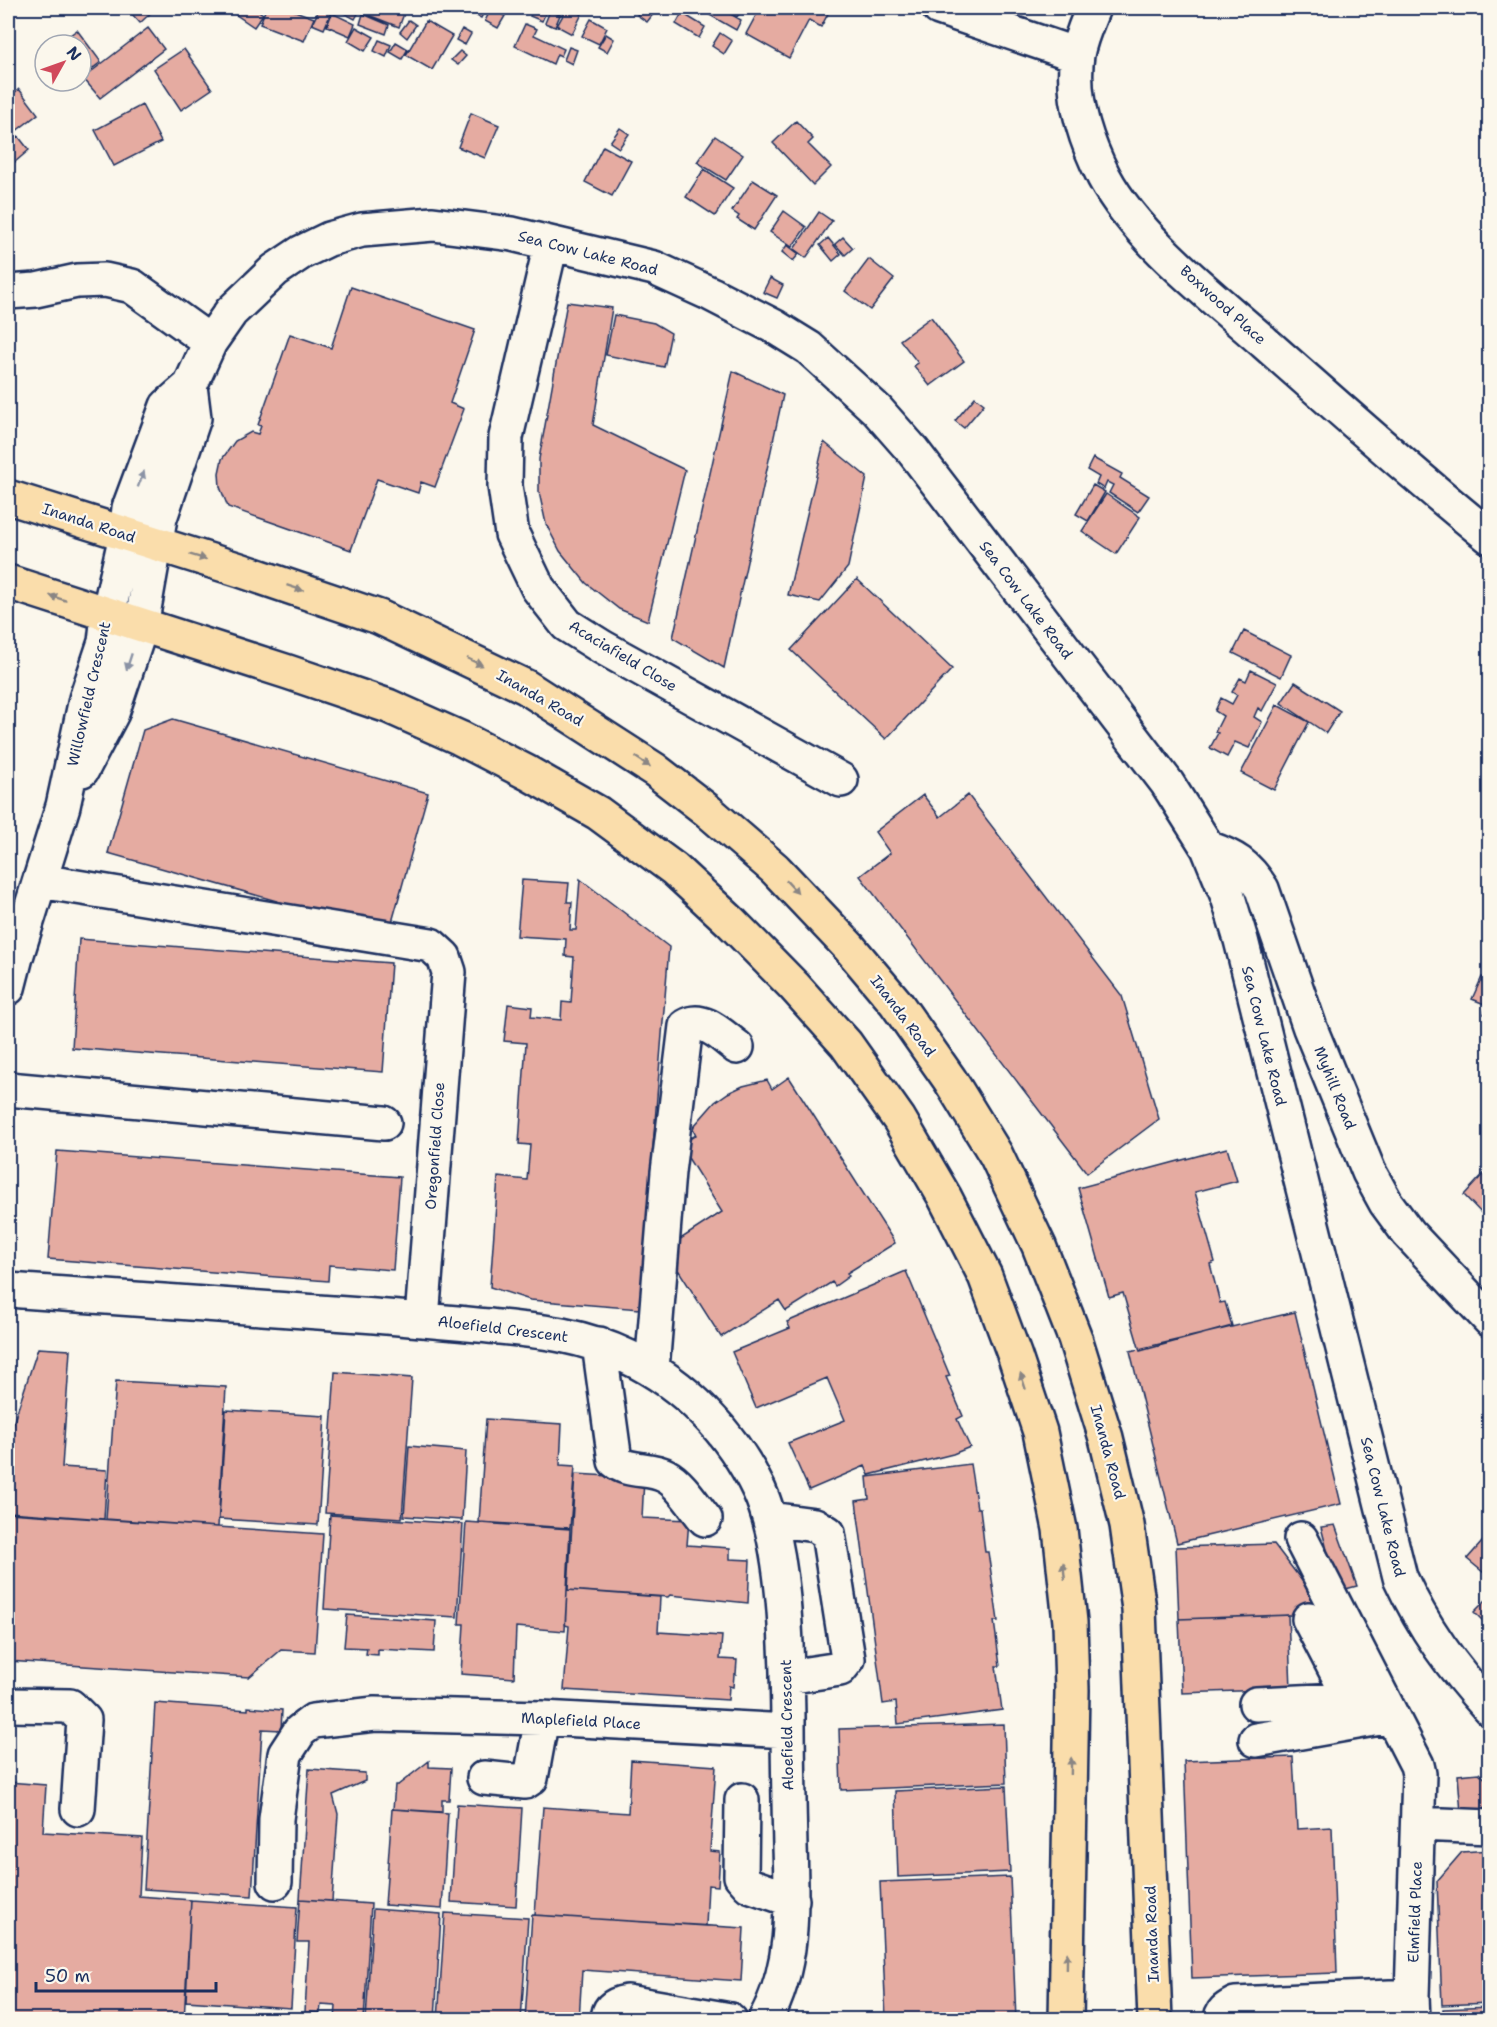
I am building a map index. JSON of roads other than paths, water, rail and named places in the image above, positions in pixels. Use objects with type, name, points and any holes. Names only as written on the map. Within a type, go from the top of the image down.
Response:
[{"type":"main road","name":"Inanda Road","points":[[8,497],[310,593],[389,622],[526,687],[655,770],[708,811],[775,869],[849,947],[882,987],[950,1080],[996,1155],[1039,1246],[1075,1338],[1106,1438],[1127,1525],[1140,1609],[1155,2019]]},
{"type":"main road","points":[[8,582],[388,706],[470,742],[528,773],[598,813],[674,869],[762,954],[846,1044],[899,1119],[944,1196],[985,1276],[1040,1432],[1060,1529],[1070,1622],[1072,1690],[1066,2019]]},
{"type":"street","points":[[939,8],[1077,55]]},
{"type":"street","name":"Boxwood Place","points":[[1093,8],[1081,37],[1077,55],[1075,79],[1079,111],[1091,149],[1105,179],[1128,214],[1199,285],[1490,537]]},
{"type":"street","name":"Sea Cow Lake Road","points":[[210,342],[231,312],[267,277],[302,252],[329,239],[362,230],[433,224],[513,234],[654,268],[674,276],[775,327],[809,348],[877,410],[920,460],[1167,783],[1208,848],[1228,897],[1240,940],[1400,1578],[1416,1611],[1437,1645],[1460,1677],[1490,1709]]},
{"type":"street","name":"Acaciafield Close","points":[[550,244],[506,437],[505,486],[512,534],[538,588],[567,625],[602,648],[841,780]]},
{"type":"street","points":[[8,292],[36,291],[77,281],[105,280],[132,286],[210,342]]},
{"type":"street","name":"Willowfield Crescent","points":[[8,988],[15,957],[63,806],[86,699],[105,642],[108,615],[141,540],[160,518],[194,418],[190,386],[210,342]]},
{"type":"street","name":"Willowfield Crescent","points":[[63,806],[112,713],[141,626],[141,540]]},
{"type":"street","name":"Myhill Road","points":[[1208,848],[1230,856],[1243,865],[1262,889],[1310,1028],[1369,1172],[1386,1203],[1408,1233],[1490,1320]]},
{"type":"street","name":"Oregonfield Close","points":[[40,881],[431,945],[437,948],[444,957],[449,972],[422,1319]]},
{"type":"street","points":[[652,1369],[668,1172],[686,1026],[698,1021],[704,1023],[737,1047]]},
{"type":"street","points":[[8,1089],[384,1123]]},
{"type":"street","name":"Aloefield Crescent","points":[[8,1290],[422,1319],[561,1333],[599,1344],[652,1369],[682,1390],[714,1421],[743,1462],[758,1489],[770,1519],[778,1565],[787,1677],[792,1900],[789,1952],[782,1982],[765,2019]]},
{"type":"street","points":[[599,1344],[615,1461],[622,1466],[659,1473],[670,1478],[705,1519]]},
{"type":"street","points":[[770,1519],[816,1525],[828,1533],[848,1659],[840,1669],[787,1677]]},
{"type":"street","points":[[1301,1539],[1355,1642],[1374,1705]]},
{"type":"street","points":[[1310,1619],[1374,1705]]},
{"type":"street","points":[[1256,1704],[1374,1705]]},
{"type":"street","points":[[8,1705],[70,1706],[80,1713],[84,1720],[78,1809]]},
{"type":"street","points":[[1256,1740],[1374,1705]]},
{"type":"street","name":"Elmfield Place","points":[[1374,1705],[1417,1765],[1419,1774],[1412,2008]]},
{"type":"street","name":"Maplefield Place","points":[[274,1882],[276,1819],[285,1754],[300,1731],[313,1721],[375,1714],[542,1718],[788,1731]]},
{"type":"street","points":[[484,1778],[525,1782],[531,1778],[542,1718]]},
{"type":"street","points":[[742,1800],[743,1879],[749,1885],[792,1900]]},
{"type":"street","points":[[1418,1814],[1490,1827]]},
{"type":"street","points":[[608,2019],[611,2007],[627,2002],[730,2019]]},
{"type":"street","points":[[1221,2019],[1225,2009],[1235,2004],[1412,2008]]}]
